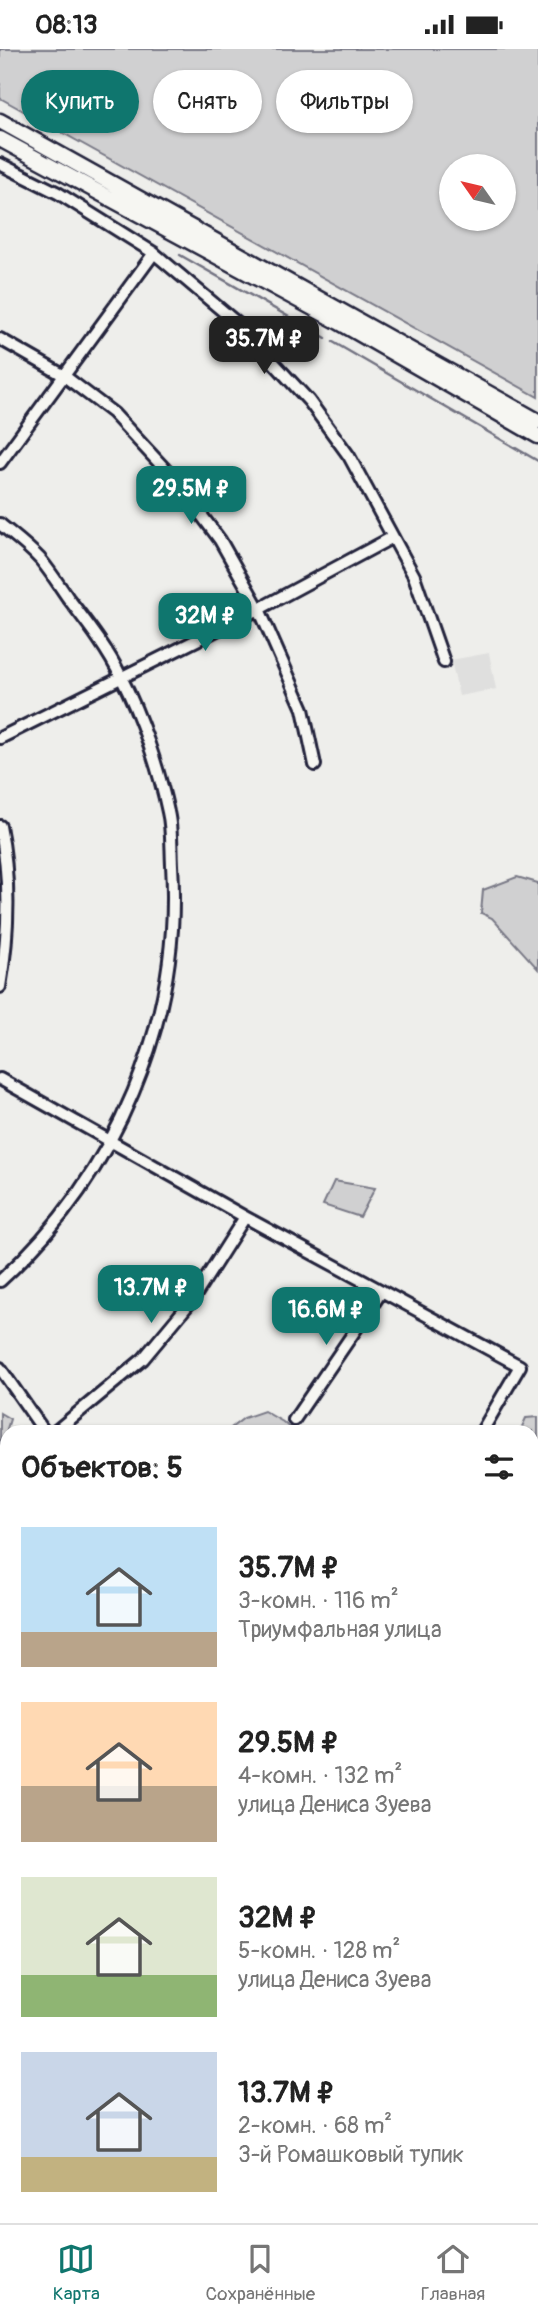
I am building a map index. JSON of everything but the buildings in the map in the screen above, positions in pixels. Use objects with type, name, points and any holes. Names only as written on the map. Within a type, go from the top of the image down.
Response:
[{"type":"main road","points":[[0,121],[538,421]]},
{"type":"main road","points":[[0,139],[339,322],[538,436]]},
{"type":"street","points":[[0,164],[58,193],[154,253],[237,323],[309,401],[349,456],[414,576],[444,663]]},
{"type":"street","points":[[0,463],[154,253]]},
{"type":"street","points":[[0,339],[63,375],[113,413],[176,481],[220,540],[259,609],[303,709],[315,765]]},
{"type":"street","points":[[0,524],[39,558],[102,643],[122,677],[144,732],[168,813],[174,900],[163,1001],[138,1086],[111,1143],[71,1205],[34,1250],[0,1281]]},
{"type":"street","points":[[0,738],[259,609],[393,537]]},
{"type":"street","points":[[0,826],[6,857],[8,940],[0,987]]},
{"type":"street","points":[[0,1079],[245,1217],[520,1366],[486,1425]]},
{"type":"street","points":[[63,1425],[143,1359],[193,1299],[245,1217]]},
{"type":"street","points":[[294,1420],[382,1291]]},
{"type":"street","points":[[0,1368],[40,1425]]},
{"type":"shaded area","points":[[0,49],[538,49],[538,397],[63,133],[139,133],[139,70],[21,70],[21,110],[0,98]]},
{"type":"shaded area","points":[[489,653],[496,689],[459,696],[451,660]]},
{"type":"shaded area","points":[[517,877],[538,883],[538,969],[492,918],[481,913],[483,890]]},
{"type":"shaded area","points":[[334,1181],[375,1188],[360,1217],[323,1205]]},
{"type":"shaded area","points":[[264,1411],[286,1425],[235,1425],[244,1418]]},
{"type":"shaded area","points":[[0,1413],[10,1419],[8,1425],[0,1425]]},
{"type":"shaded area","points":[[538,1417],[538,1425],[523,1425],[526,1418]]},
{"type":"waterway","points":[[180,255],[326,338]]},
{"type":"waterway","points":[[333,342],[538,461]]}]
